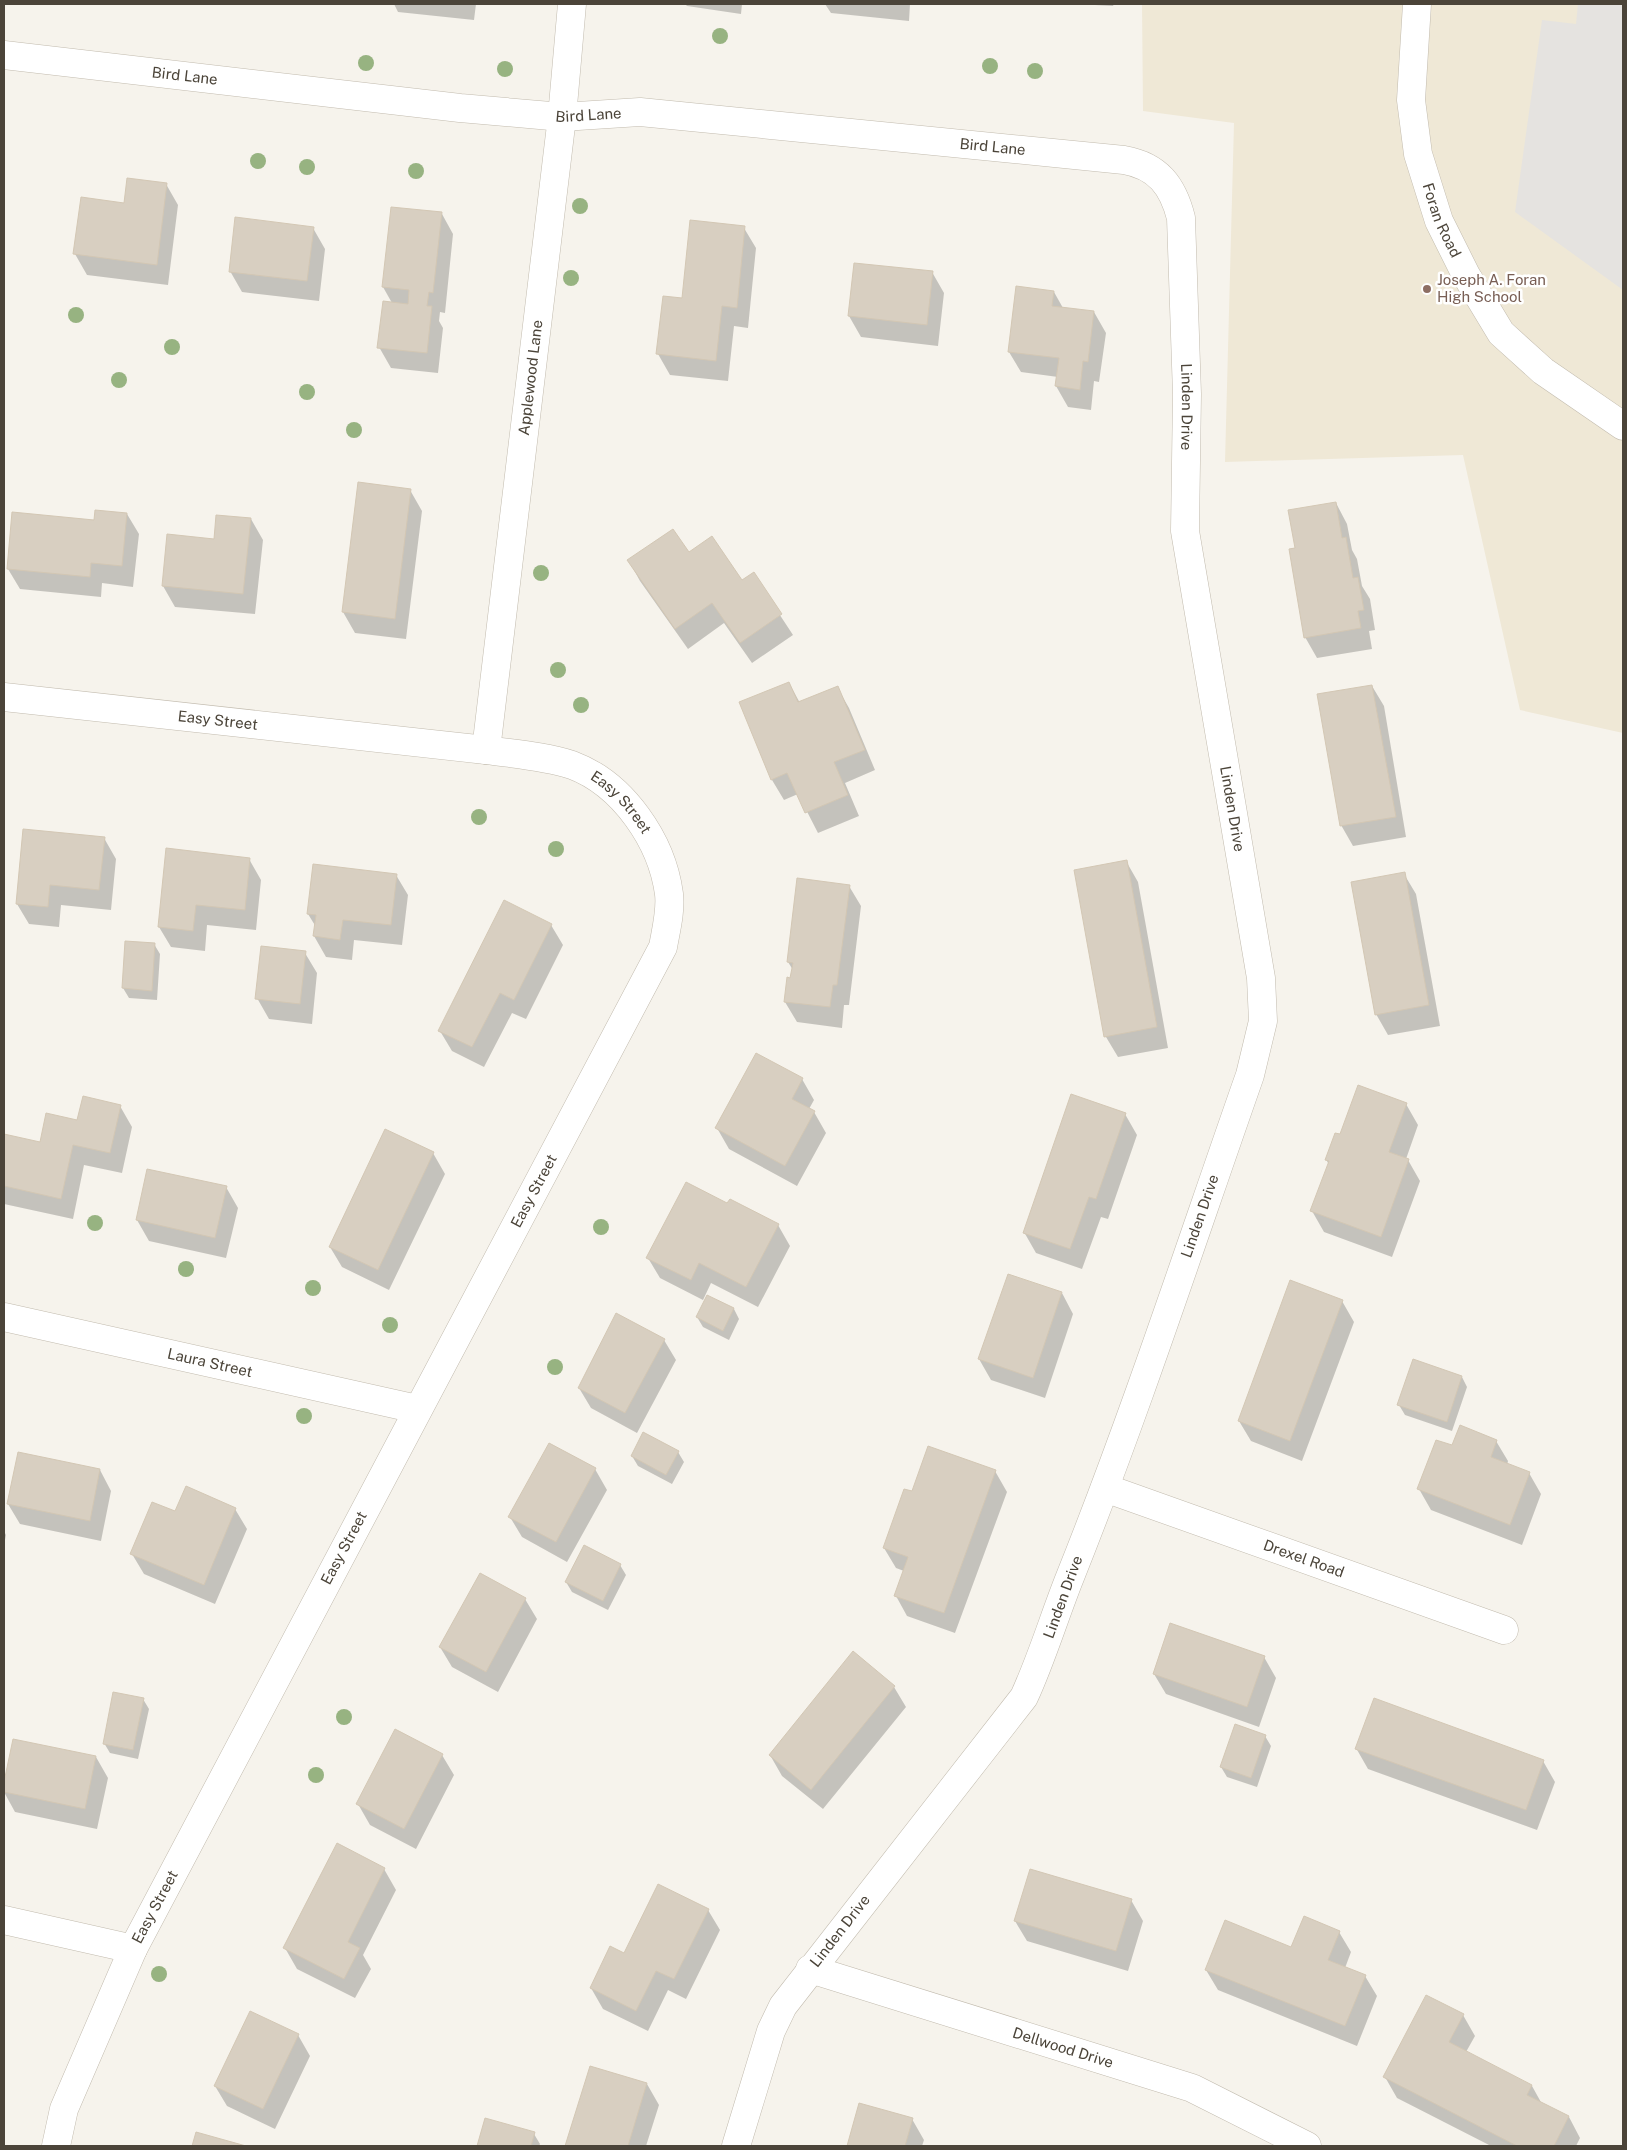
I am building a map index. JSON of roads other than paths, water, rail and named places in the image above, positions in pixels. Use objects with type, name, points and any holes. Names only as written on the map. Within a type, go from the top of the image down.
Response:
[{"type":"street","name":"Applewood Lane","points":[[486,750],[562,117],[572,4]]},
{"type":"street","name":"Foran Road","points":[[1417,4],[1411,100],[1418,154],[1439,221],[1462,267],[1502,333],[1543,371],[1623,426]]},
{"type":"street","name":"Bird Lane","points":[[4,56],[451,107],[562,117],[640,112],[1124,160],[1147,166],[1157,173],[1166,184]]},
{"type":"street","name":"Linden Drive","points":[[736,2146],[771,2031],[783,2006],[1024,1697],[1038,1666],[1062,1597],[1105,1488],[1250,1075],[1263,1021],[1262,978],[1185,531],[1187,394],[1181,218],[1178,206],[1166,184]]},
{"type":"street","name":"Easy Street","points":[[4,697],[486,750],[552,760],[573,766],[590,774],[614,792],[639,820],[654,845],[664,870],[669,896],[663,946],[133,1949],[64,2109],[56,2146]]},
{"type":"street","name":"Laura Street","points":[[4,1317],[417,1409]]},
{"type":"street","name":"Drexel Road","points":[[1105,1488],[1504,1630]]},
{"type":"street","points":[[4,1920],[133,1949]]},
{"type":"street","name":"Dellwood Drive","points":[[810,1969],[1192,2088],[1307,2146]]},
{"type":"place","name":"Joseph A. Foran High School","points":[[1427,289]]}]
